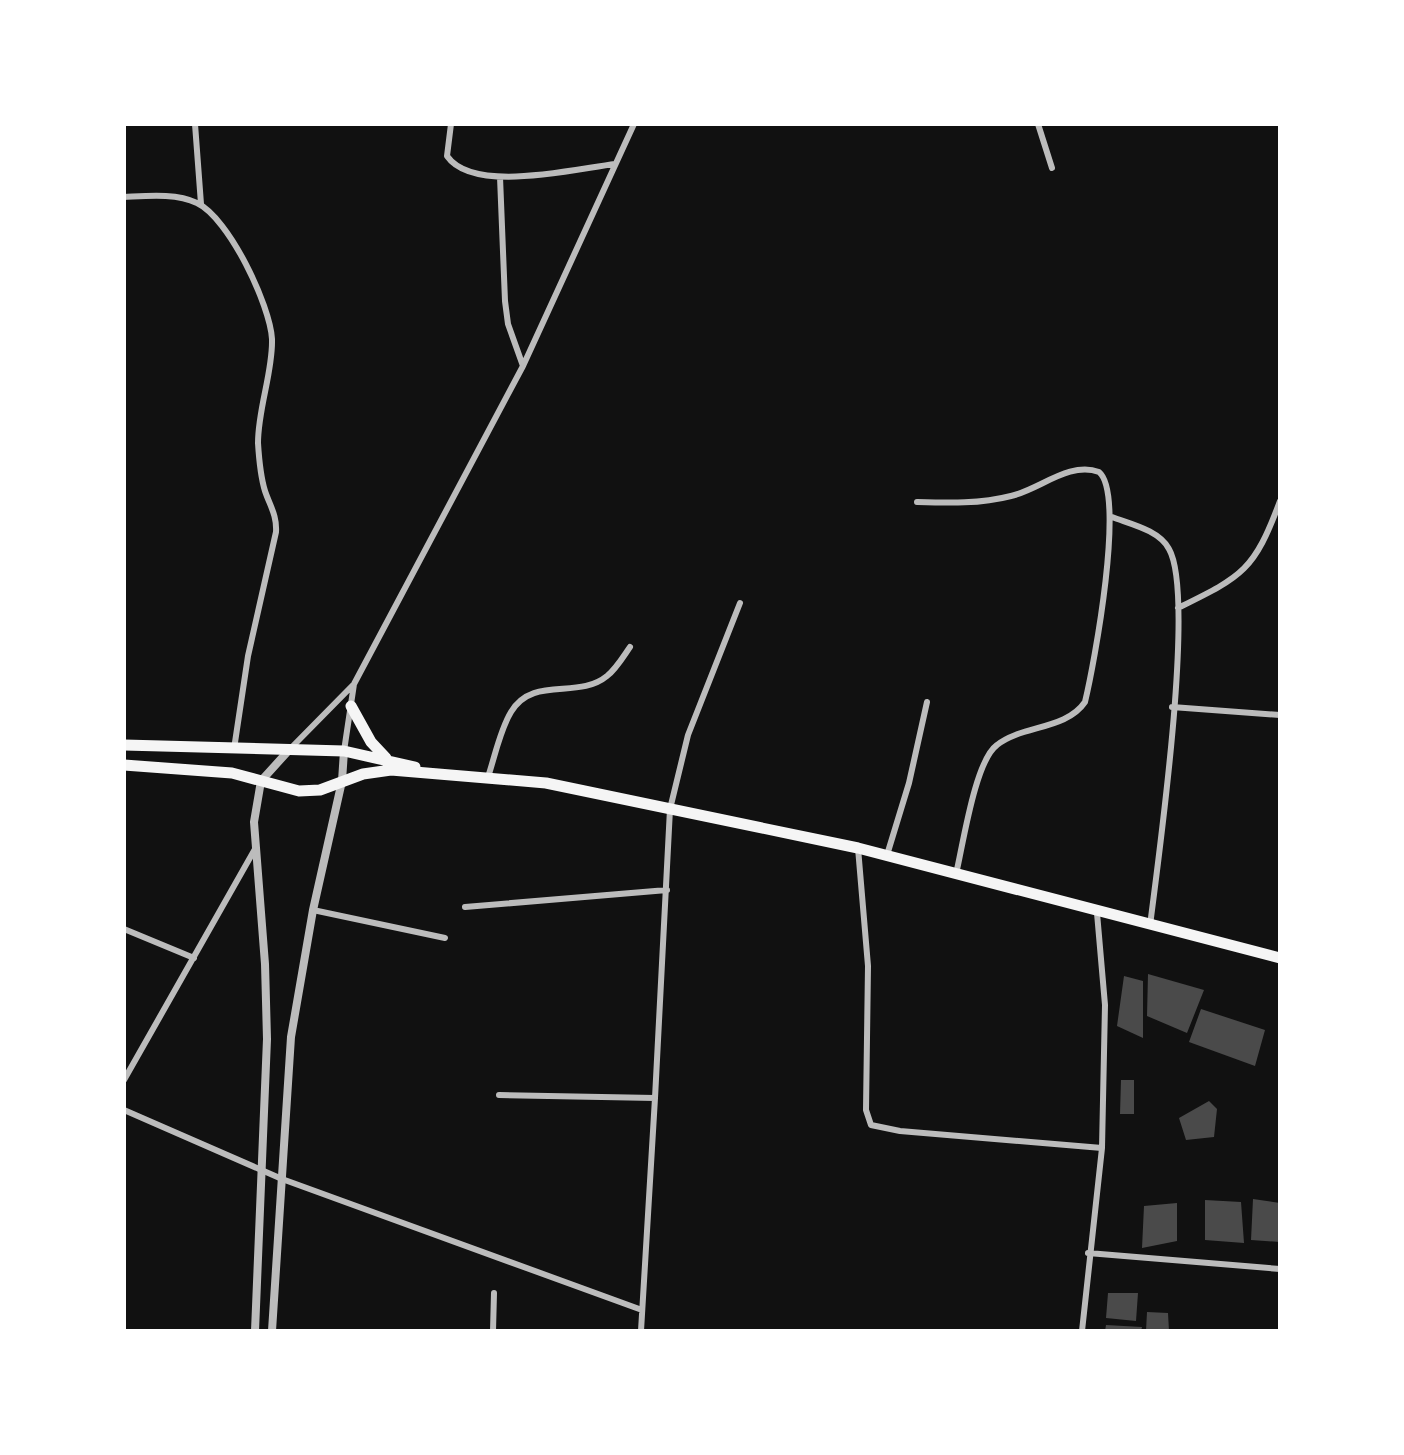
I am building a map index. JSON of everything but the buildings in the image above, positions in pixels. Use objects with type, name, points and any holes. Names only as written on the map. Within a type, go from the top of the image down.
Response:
[{"type":"highway","points":[[351,706],[371,742],[386,758]]},
{"type":"highway","points":[[124,745],[344,751],[386,758],[431,771]]},
{"type":"highway","points":[[124,765],[223,771],[299,791],[320,790],[342,781],[391,770],[546,783],[858,848],[1097,913],[1280,958]]},
{"type":"street","points":[[195,124],[201,204]]},
{"type":"street","points":[[451,124],[447,156],[455,167],[468,173],[500,177],[615,164]]},
{"type":"street","points":[[255,1331],[267,1039],[265,964],[255,849],[255,807],[261,781],[354,684],[523,366],[634,124]]},
{"type":"street","points":[[1038,124],[1052,168]]},
{"type":"street","points":[[500,177],[505,301],[508,324],[523,366]]},
{"type":"street","points":[[124,197],[185,198],[201,204],[218,220],[260,294],[272,342],[261,398],[258,438],[262,479],[276,514],[276,532],[248,656],[234,749]]},
{"type":"street","points":[[917,502],[965,503],[1015,496],[1075,471],[1093,469],[1106,477],[1112,517],[1085,702],[1075,713],[1008,739],[988,754],[956,874]]},
{"type":"street","points":[[1178,608],[1244,572],[1267,536],[1280,501]]},
{"type":"street","points":[[1112,517],[1160,537],[1169,547],[1177,566],[1178,608],[1172,707],[1150,926]]},
{"type":"street","points":[[641,1331],[670,809],[688,735],[740,603]]},
{"type":"street","points":[[488,777],[510,712],[521,700],[546,689],[590,685],[605,678],[630,647]]},
{"type":"street","points":[[272,1331],[291,1037],[313,910],[342,781],[354,684]]},
{"type":"street","points":[[887,855],[909,783],[927,702]]},
{"type":"street","points":[[1172,707],[1280,715]]},
{"type":"street","points":[[858,848],[868,966],[866,1110],[871,1125],[900,1131],[1102,1148]]},
{"type":"street","points":[[124,1080],[255,849]]},
{"type":"street","points":[[465,907],[667,890]]},
{"type":"street","points":[[313,910],[445,938]]},
{"type":"street","points":[[1082,1331],[1088,1253],[1102,1148],[1105,1005],[1097,913]]},
{"type":"street","points":[[124,929],[194,958]]},
{"type":"street","points":[[499,1095],[655,1098]]},
{"type":"street","points":[[124,1110],[261,1171],[642,1310]]},
{"type":"street","points":[[1088,1253],[1280,1269]]},
{"type":"street","points":[[493,1331],[494,1293]]}]
